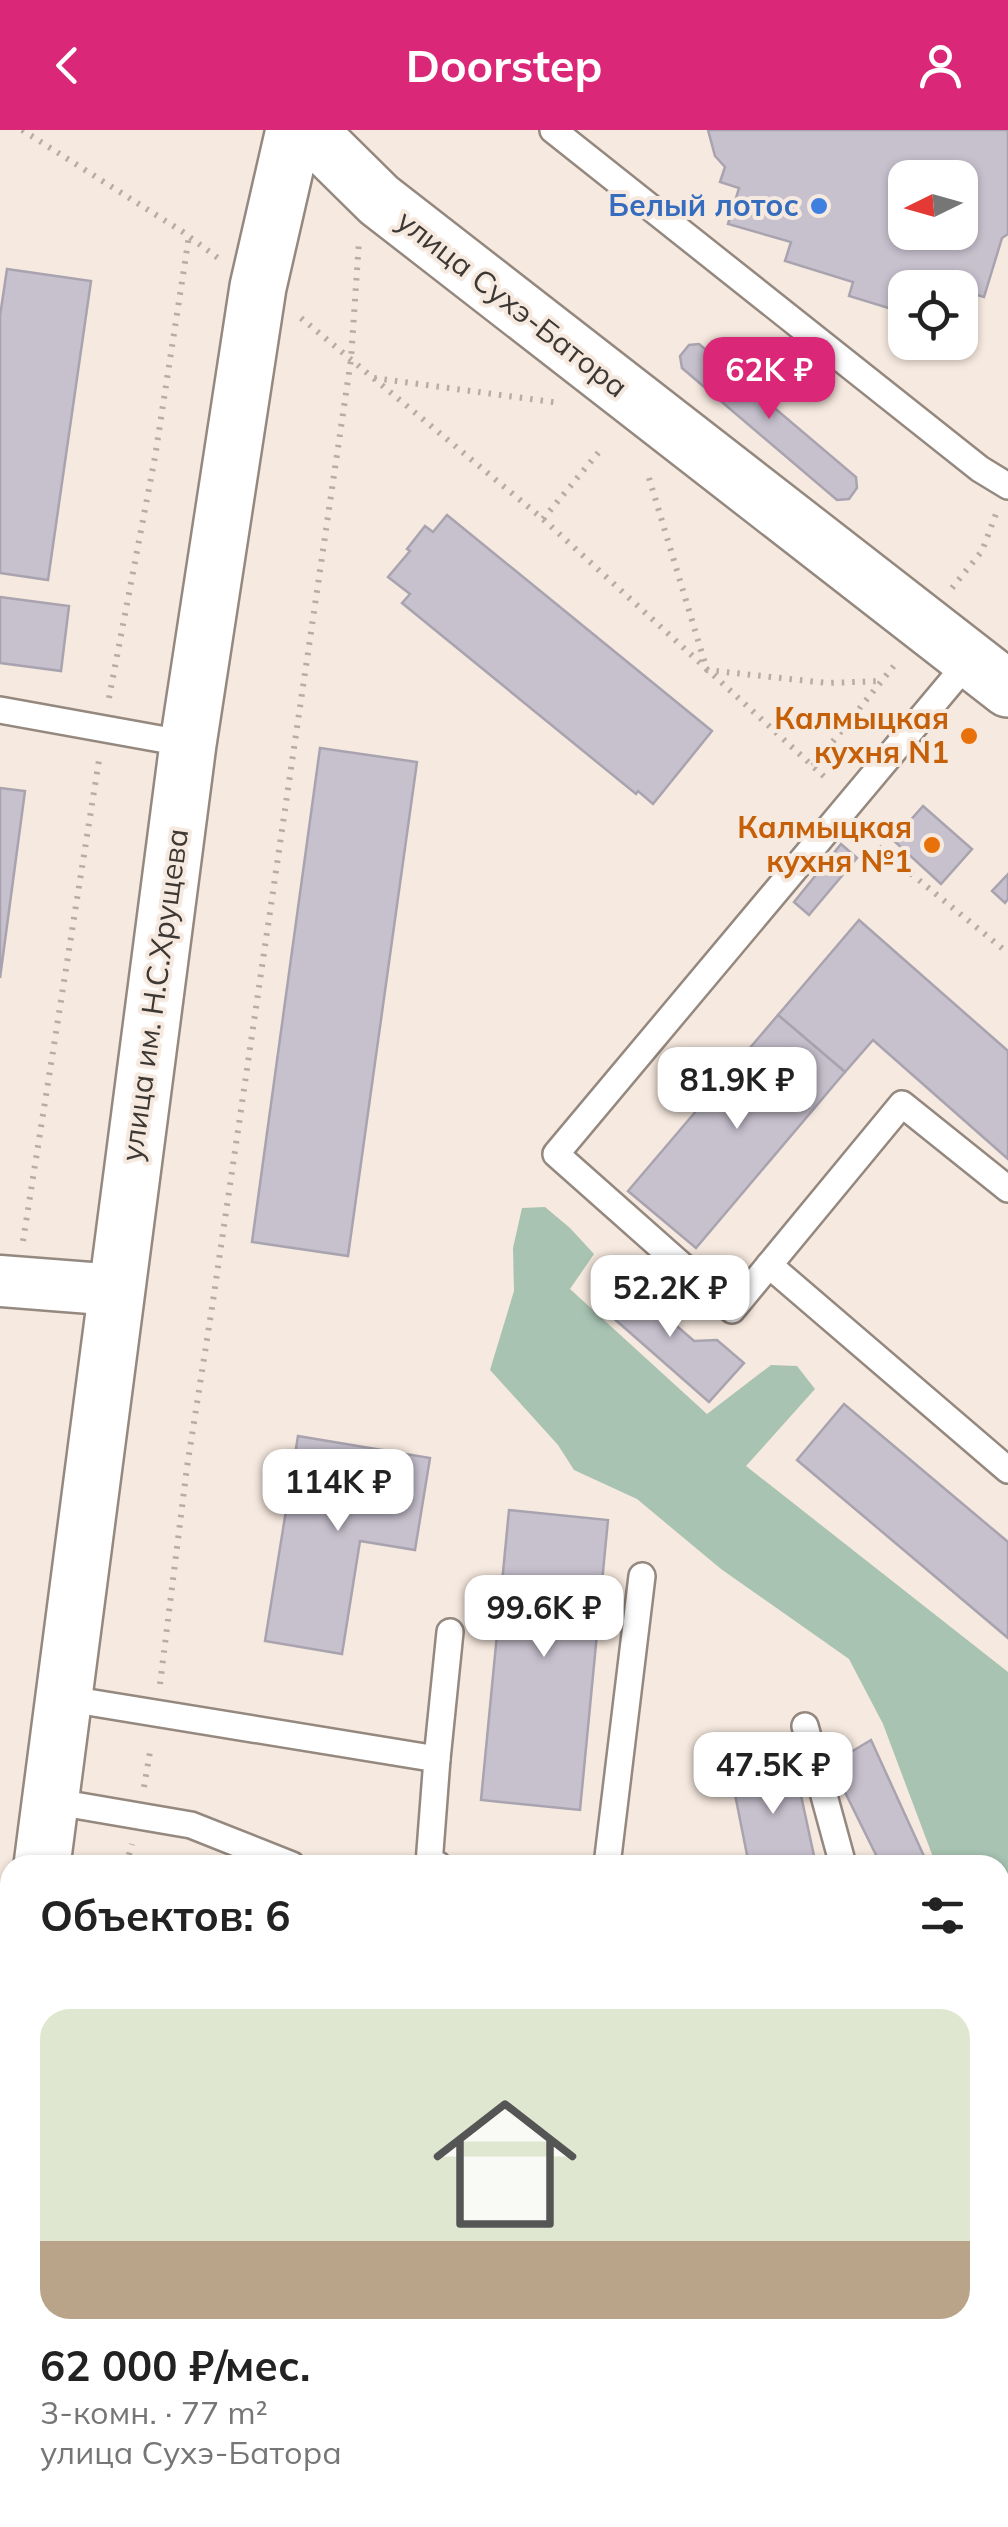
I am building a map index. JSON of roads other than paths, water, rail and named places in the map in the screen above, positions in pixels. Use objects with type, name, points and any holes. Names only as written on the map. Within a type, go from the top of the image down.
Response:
[{"type":"main road","name":"улица им. Н.С.Хрущева","points":[[43,1855],[188,744],[258,287],[294,130]]},
{"type":"main road","name":"улица Сухэ-Батора","points":[[308,130],[379,200],[988,675]]},
{"type":"street","points":[[8,1282],[116,1290]]},
{"type":"lane","points":[[553,130],[980,470],[1007,486]]},
{"type":"lane","points":[[988,675],[852,801],[556,1154],[732,1310],[902,1104],[1008,1188]]},
{"type":"lane","points":[[0,710],[188,744]]},
{"type":"lane","points":[[769,1265],[1008,1470]]},
{"type":"lane","points":[[608,1855],[642,1576]]},
{"type":"lane","points":[[429,1855],[450,1632]]},
{"type":"lane","points":[[62,1698],[437,1759]]},
{"type":"lane","points":[[805,1726],[840,1855]]},
{"type":"lane","points":[[50,1801],[191,1826],[266,1855]]},
{"type":"place","name":"Белый лотос","points":[[819,206]]},
{"type":"place","name":"Калмыцкая кухня N1","points":[[969,736]]},
{"type":"place","name":"Калмыцкая кухня №1","points":[[932,845]]}]
